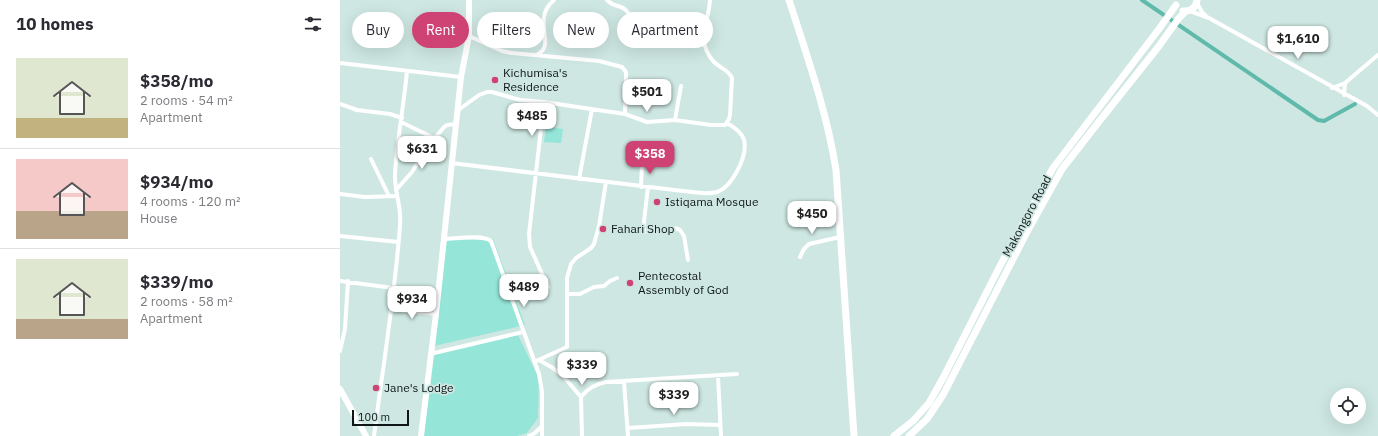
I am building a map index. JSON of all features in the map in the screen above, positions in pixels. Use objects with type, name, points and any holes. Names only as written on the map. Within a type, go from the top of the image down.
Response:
[{"type":"main road","points":[[790,0],[832,144],[836,170],[854,436]]},
{"type":"main road","name":"Makongoro Road","points":[[909,436],[927,419],[943,395],[1024,236],[1062,169],[1188,11],[1195,7],[1197,1]]},
{"type":"main road","name":"Makongoro Road","points":[[894,436],[922,412],[932,397],[1053,168],[1160,29],[1175,2],[1180,10],[1188,11]]},
{"type":"street","points":[[469,0],[469,12]]},
{"type":"street","points":[[537,55],[545,44],[543,28],[544,13],[549,4],[554,0]]},
{"type":"street","points":[[607,0],[612,4],[623,7],[628,12]]},
{"type":"street","points":[[710,0],[703,30],[705,46],[714,61],[730,73],[732,78],[730,115],[728,123]]},
{"type":"street","points":[[1197,1],[1202,12],[1209,18],[1332,88],[1367,106],[1378,115]]},
{"type":"street","points":[[1188,11],[1209,18]]},
{"type":"street","points":[[469,36],[512,54],[599,61],[622,67],[626,72],[625,114]]},
{"type":"street","points":[[421,436],[436,314],[460,77],[466,48]]},
{"type":"street","points":[[1332,88],[1345,83],[1378,55]]},
{"type":"street","points":[[340,63],[460,77]]},
{"type":"street","points":[[374,436],[391,309],[401,210],[396,196],[396,166],[408,71]]},
{"type":"street","points":[[1344,94],[1345,83]]},
{"type":"street","points":[[675,120],[681,86]]},
{"type":"street","points":[[457,111],[479,95],[492,92],[520,100],[625,114],[647,122],[675,120],[721,126],[728,123]]},
{"type":"street","points":[[544,102],[529,228],[529,240],[534,256],[548,287]]},
{"type":"street","points":[[340,104],[357,110],[390,114],[433,138]]},
{"type":"street","points":[[579,179],[592,109]]},
{"type":"street","points":[[451,163],[648,188],[702,193],[717,192],[727,186],[739,167],[745,145],[744,139],[740,132],[728,123]]},
{"type":"street","points":[[396,190],[412,172],[433,138],[436,138],[445,126],[450,124],[455,125]]},
{"type":"street","points":[[371,159],[389,196]]},
{"type":"street","points":[[641,187],[642,163]]},
{"type":"street","points":[[537,361],[567,347],[567,278],[572,264],[581,254],[591,248],[596,239],[606,182]]},
{"type":"street","points":[[648,188],[643,230],[649,232],[672,227],[680,230],[684,236],[688,260]]},
{"type":"street","points":[[340,194],[365,197],[396,196]]},
{"type":"street","points":[[340,236],[398,242]]},
{"type":"street","points":[[444,239],[478,237],[487,238],[490,241],[523,332],[537,361],[541,382],[542,436]]},
{"type":"street","points":[[800,257],[804,249],[809,244],[840,237]]},
{"type":"street","points":[[567,294],[580,294],[594,287],[604,286],[610,280],[617,278]]},
{"type":"street","points":[[340,281],[393,288]]},
{"type":"street","points":[[340,352],[345,329],[348,281]]},
{"type":"street","points":[[391,309],[436,314]]},
{"type":"street","points":[[430,354],[523,332]]},
{"type":"street","points":[[537,361],[559,372],[581,397],[582,436]]},
{"type":"street","points":[[581,397],[587,390],[596,384],[606,382],[737,374]]},
{"type":"street","points":[[718,376],[721,436]]},
{"type":"street","points":[[624,382],[628,436]]},
{"type":"street","points":[[340,389],[366,436]]},
{"type":"street","points":[[628,428],[687,424],[720,425]]},
{"type":"street","points":[[529,436],[542,427]]},
{"type":"green space","points":[[546,127],[563,129],[561,143],[544,142]]},
{"type":"green space","points":[[447,239],[493,239],[525,325],[434,346]]},
{"type":"green space","points":[[518,335],[539,379],[538,418],[527,433],[517,436],[424,436],[431,352]]},
{"type":"waterway","points":[[1142,0],[1318,120],[1324,121],[1355,104]]},
{"type":"place","name":"Kichumisa's Residence","points":[[495,80]]},
{"type":"place","name":"Istiqama Mosque","points":[[657,202]]},
{"type":"place","name":"Fahari Shop","points":[[603,229]]},
{"type":"place","name":"Pentecostal Assembly of God","points":[[630,283]]},
{"type":"place","name":"Jane's Lodge","points":[[376,388]]}]
